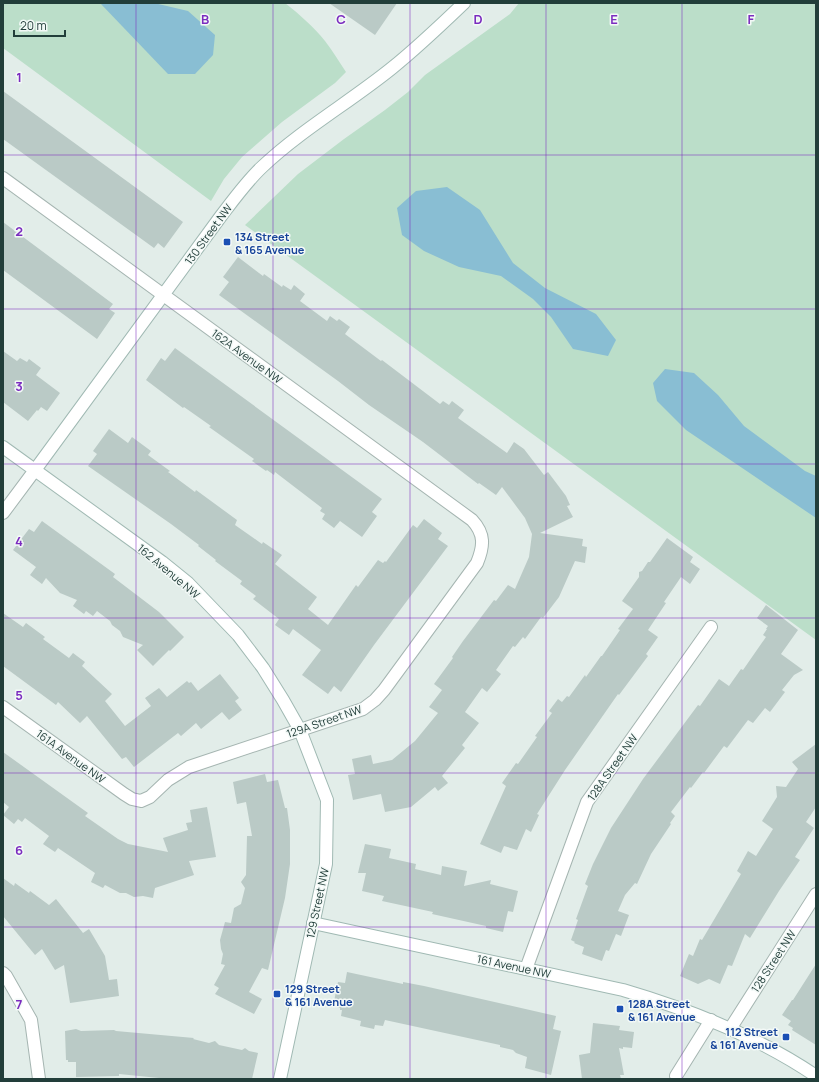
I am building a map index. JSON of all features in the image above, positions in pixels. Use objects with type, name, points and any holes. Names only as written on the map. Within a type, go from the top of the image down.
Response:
[{"type":"street","name":"130 Street NW","points":[[3,513],[241,190],[262,167],[286,146],[392,68],[464,3]]},
{"type":"street","name":"162A Avenue NW","points":[[3,178],[472,520],[478,527],[483,540]]},
{"type":"street","name":"162 Avenue NW","points":[[3,447],[162,562],[188,583],[238,635],[263,668],[300,730]]},
{"type":"street","name":"129A Street NW","points":[[141,802],[150,797],[168,780],[189,767],[363,709],[375,700],[384,690],[477,563],[482,550],[483,540]]},
{"type":"street","name":"128A Street NW","points":[[526,969],[587,802],[711,627]]},
{"type":"street","name":"161A Avenue NW","points":[[3,707],[124,794],[141,802]]},
{"type":"street","name":"129 Street NW","points":[[280,1079],[326,864],[327,800],[300,730]]},
{"type":"street","name":"128 Street NW","points":[[730,1029],[816,894]]},
{"type":"street","name":"161 Avenue NW","points":[[313,923],[623,990],[663,1002],[711,1020],[782,1054],[816,1076]]},
{"type":"street","points":[[5,975],[31,1020],[39,1079]]},
{"type":"street","points":[[676,1076],[711,1020]]},
{"type":"green space","points":[[3,3],[285,3],[321,36],[346,72],[335,83],[282,122],[242,157],[224,179],[211,201],[3,48]]},
{"type":"green space","points":[[519,3],[816,3],[816,640],[245,225],[298,174],[385,110],[408,92],[425,75],[510,14]]},
{"type":"water","points":[[100,3],[154,3],[188,11],[215,35],[213,55],[195,74],[168,74]]},
{"type":"water","points":[[447,187],[480,210],[513,263],[545,288],[596,314],[616,340],[608,356],[573,349],[551,317],[533,299],[501,276],[459,267],[424,251],[402,235],[397,208],[416,191]]},
{"type":"water","points":[[665,369],[694,373],[718,395],[744,426],[805,471],[816,476],[816,518],[686,430],[657,401],[653,383]]},
{"type":"building","points":[[329,3],[397,3],[375,35]]},
{"type":"building","points":[[3,91],[183,222],[164,248],[158,243],[154,248],[3,139]]},
{"type":"building","points":[[3,222],[113,304],[109,309],[115,313],[97,339],[3,270]]},
{"type":"building","points":[[238,257],[263,276],[264,274],[282,287],[283,285],[291,290],[294,285],[305,294],[300,301],[327,321],[330,316],[337,321],[339,319],[350,327],[345,334],[440,404],[443,401],[449,405],[452,401],[464,410],[458,418],[507,453],[514,442],[524,449],[544,475],[548,472],[566,496],[570,505],[567,506],[573,517],[540,533],[583,539],[582,546],[587,547],[585,563],[575,561],[559,597],[543,618],[541,617],[525,639],[523,637],[515,647],[513,646],[496,670],[501,674],[487,692],[482,688],[465,712],[479,723],[462,745],[465,748],[442,776],[448,783],[438,791],[435,787],[411,807],[385,812],[381,794],[353,800],[348,775],[355,774],[352,759],[371,755],[373,764],[392,760],[415,741],[438,713],[429,707],[442,690],[434,684],[453,658],[452,657],[463,641],[494,600],[496,601],[508,585],[515,589],[529,557],[532,534],[525,518],[502,487],[496,495],[479,483],[478,484],[423,442],[369,405],[219,295],[229,282],[223,277]]},
{"type":"building","points":[[175,348],[382,499],[372,512],[377,516],[362,537],[340,521],[334,528],[322,519],[325,514],[320,511],[322,508],[275,472],[274,475],[252,461],[254,459],[209,427],[211,426],[184,407],[183,408],[146,380],[161,358],[165,361]]},
{"type":"building","points":[[3,351],[17,361],[20,358],[27,362],[29,359],[41,368],[36,375],[60,393],[47,411],[41,407],[28,421],[3,402]]},
{"type":"building","points":[[109,429],[128,443],[132,437],[151,451],[148,455],[170,471],[168,472],[195,492],[196,490],[237,520],[235,525],[262,544],[263,542],[282,555],[275,564],[317,597],[308,609],[328,625],[356,585],[358,587],[378,560],[383,563],[385,561],[386,562],[413,525],[417,528],[424,519],[442,533],[438,539],[448,546],[341,692],[334,686],[328,694],[302,675],[321,650],[293,629],[289,635],[275,625],[279,619],[253,599],[256,596],[240,584],[242,581],[215,561],[216,560],[198,546],[199,545],[171,524],[88,466],[97,454],[93,451]]},
{"type":"building","points":[[42,521],[115,574],[113,577],[159,612],[184,637],[153,666],[137,650],[143,645],[123,637],[120,631],[112,625],[110,621],[97,611],[93,616],[86,611],[84,614],[73,606],[77,600],[60,593],[46,578],[42,584],[30,575],[36,567],[13,550],[29,529],[34,532]]},
{"type":"building","points":[[667,538],[693,557],[690,562],[700,569],[690,584],[681,577],[664,602],[666,603],[648,630],[658,637],[646,654],[648,656],[619,695],[618,694],[565,770],[537,814],[539,815],[531,832],[526,829],[517,850],[504,846],[501,853],[480,844],[506,786],[502,783],[516,763],[518,764],[537,737],[535,736],[552,713],[549,711],[558,699],[562,702],[567,696],[569,697],[585,675],[586,677],[602,656],[620,630],[618,629],[633,609],[622,601],[639,577],[639,572],[642,571],[648,562],[650,562]]},
{"type":"building","points":[[766,605],[798,630],[781,654],[803,670],[794,675],[782,690],[785,692],[770,712],[765,708],[753,723],[748,720],[727,748],[724,746],[704,773],[703,772],[691,788],[690,787],[671,812],[675,816],[670,823],[671,824],[651,854],[637,884],[635,883],[625,895],[618,911],[629,915],[621,936],[616,934],[609,951],[606,950],[602,961],[582,954],[584,947],[574,943],[575,942],[571,940],[578,920],[576,919],[588,886],[585,884],[611,828],[643,779],[698,705],[700,706],[719,679],[729,686],[741,669],[743,670],[766,637],[763,635],[768,626],[757,618]]},
{"type":"building","points":[[3,613],[23,627],[26,623],[45,637],[43,639],[69,658],[73,653],[85,662],[82,666],[112,694],[105,701],[125,726],[151,706],[145,698],[159,688],[167,697],[187,681],[189,683],[191,682],[198,691],[220,674],[239,698],[235,701],[242,710],[229,720],[222,712],[201,729],[196,723],[181,736],[178,733],[134,767],[126,757],[122,759],[87,716],[80,723],[58,702],[56,705],[3,666]]},
{"type":"building","points":[[816,744],[816,807],[806,822],[814,828],[795,857],[800,860],[750,938],[745,934],[732,966],[728,965],[720,984],[709,979],[698,984],[680,976],[689,954],[693,956],[700,939],[702,940],[741,874],[737,871],[748,851],[756,856],[773,829],[762,821],[777,797],[776,786],[786,787],[798,769],[792,762]]},
{"type":"building","points":[[3,752],[88,813],[85,816],[118,839],[128,844],[168,852],[163,838],[188,830],[186,823],[192,822],[190,810],[207,807],[216,857],[189,861],[194,875],[155,888],[153,898],[143,896],[134,897],[126,893],[120,893],[105,885],[103,888],[91,882],[95,873],[58,848],[55,852],[43,844],[49,836],[25,818],[22,822],[18,819],[14,824],[3,815],[9,807],[3,802]]},
{"type":"building","points":[[265,774],[267,782],[278,780],[285,808],[287,808],[290,830],[290,864],[285,898],[268,970],[262,968],[249,992],[262,999],[254,1014],[215,994],[219,988],[214,985],[225,965],[221,964],[223,954],[220,940],[225,922],[231,923],[234,908],[241,904],[245,888],[241,882],[246,875],[247,836],[252,836],[246,802],[237,804],[233,782]]},
{"type":"building","points":[[365,844],[391,849],[389,858],[416,864],[415,869],[441,875],[442,866],[467,871],[464,886],[491,880],[490,884],[518,891],[513,912],[508,911],[503,932],[486,928],[486,926],[432,914],[433,912],[382,901],[384,896],[362,891],[366,873],[358,873]]},
{"type":"building","points":[[3,878],[14,886],[15,883],[29,893],[30,891],[49,905],[56,899],[83,933],[89,929],[105,956],[109,980],[117,979],[119,996],[70,1003],[64,965],[55,970],[42,949],[35,955],[3,916]]},
{"type":"building","points":[[816,964],[816,1045],[792,1030],[793,1028],[788,1025],[791,1021],[782,1015]]},
{"type":"building","points":[[347,972],[403,984],[403,982],[424,986],[556,1016],[553,1029],[561,1031],[551,1075],[525,1068],[527,1057],[516,1053],[513,1050],[500,1047],[500,1045],[385,1020],[383,1026],[375,1025],[374,1029],[360,1026],[361,1021],[341,1016],[342,1010],[333,1006],[338,982],[345,983]]},
{"type":"building","points":[[593,1023],[620,1026],[619,1030],[634,1032],[632,1048],[619,1048],[624,1075],[620,1075],[621,1079],[582,1079],[579,1055],[590,1053]]},
{"type":"building","points":[[76,1029],[81,1031],[114,1030],[194,1038],[193,1039],[209,1043],[215,1041],[219,1045],[242,1050],[245,1048],[249,1051],[258,1053],[252,1079],[169,1079],[119,1074],[119,1076],[76,1077],[76,1062],[68,1062],[68,1060],[66,1060],[65,1031]]},
{"type":"place","name":"134 Street & 165 Avenue","points":[[227,242]]},
{"type":"place","name":"129 Street & 161 Avenue","points":[[277,994]]},
{"type":"place","name":"128A Street & 161 Avenue","points":[[620,1009]]},
{"type":"place","name":"112 Street & 161 Avenue","points":[[786,1037]]}]
